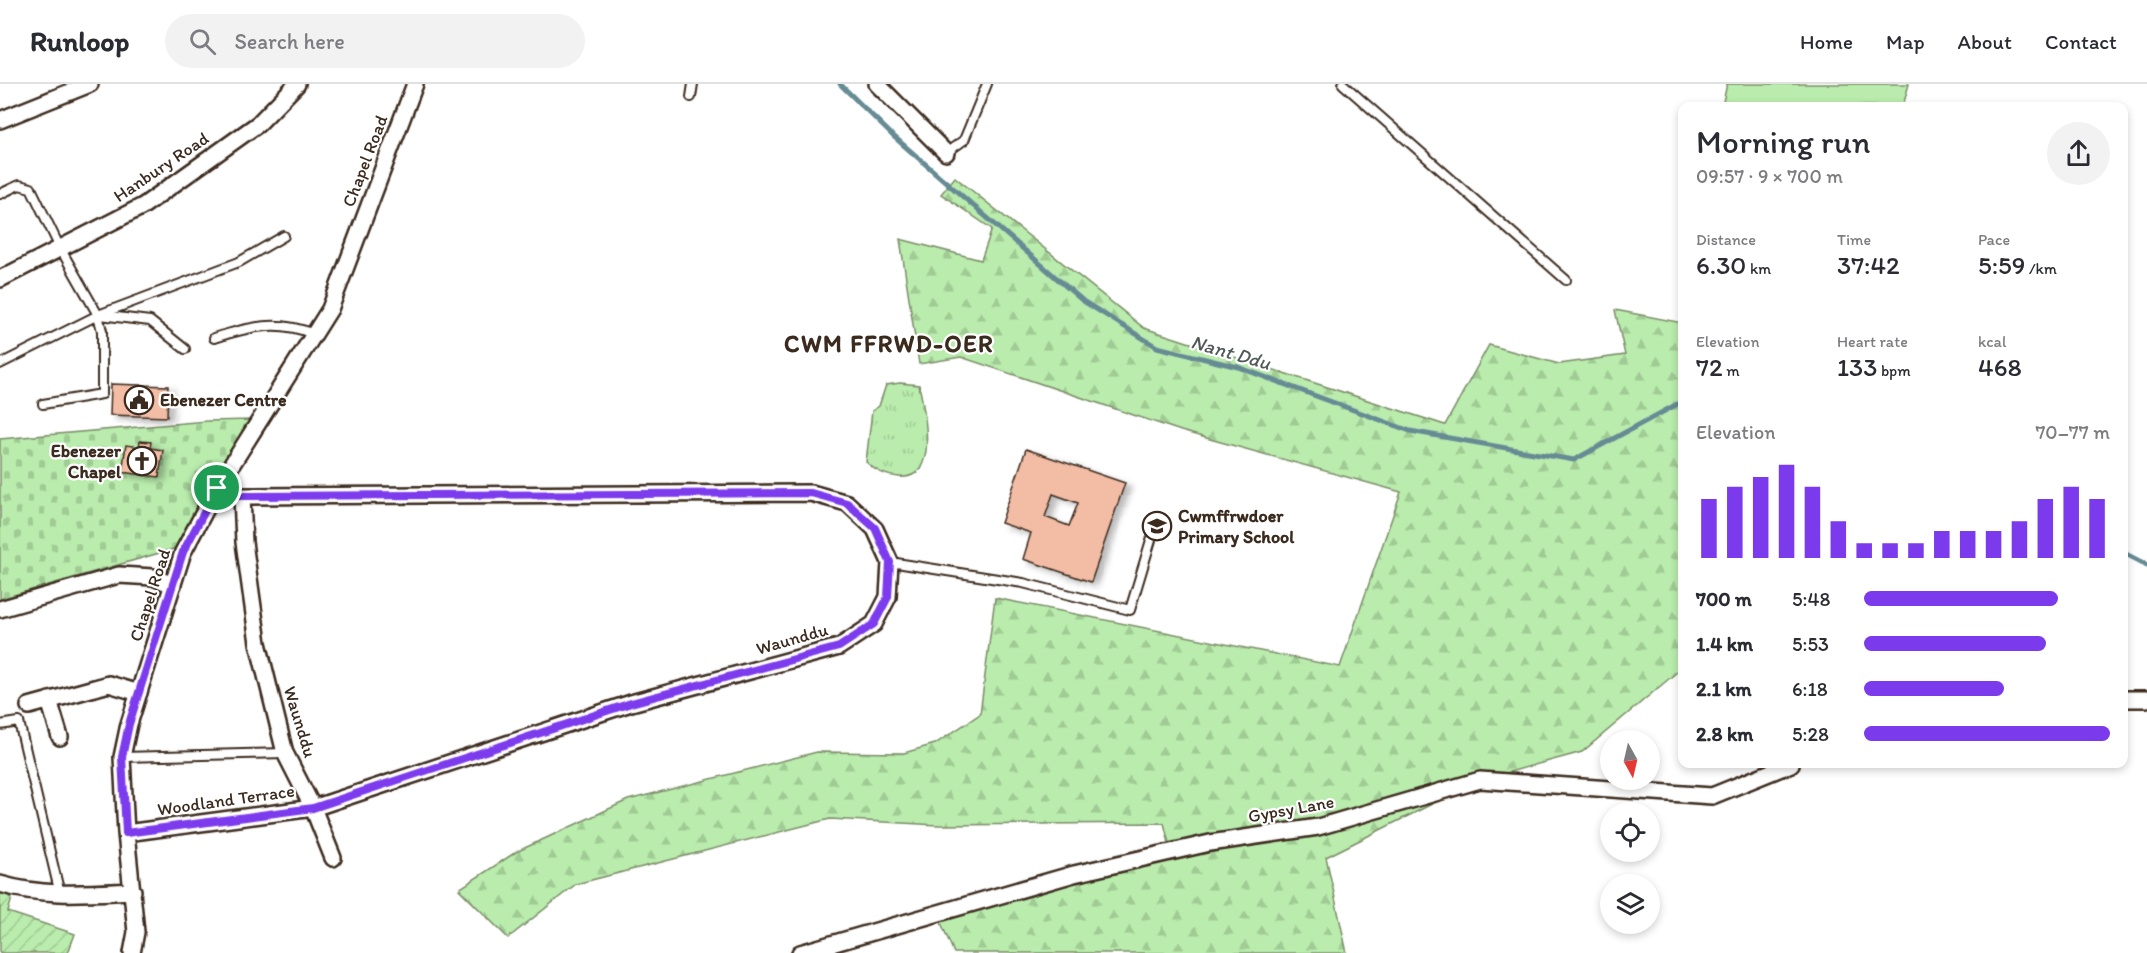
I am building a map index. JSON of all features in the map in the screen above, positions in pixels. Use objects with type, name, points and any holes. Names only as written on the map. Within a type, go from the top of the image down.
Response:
[{"type":"street","points":[[0,120],[90,84]]},
{"type":"street","name":"Hanbury Road","points":[[0,279],[143,206],[258,124],[297,84]]},
{"type":"street","name":"Chapel Road","points":[[132,953],[136,932],[126,833],[122,757],[139,693],[183,552],[217,488],[330,309],[415,84]]},
{"type":"street","points":[[877,84],[946,153]]},
{"type":"street","name":"Waunddu","points":[[217,488],[242,496],[811,493],[847,503],[875,528],[890,562],[888,597],[874,624],[839,647],[631,703],[313,808],[285,753],[258,643],[244,542],[242,496]]},
{"type":"street","points":[[0,609],[119,575],[153,577],[174,585]]},
{"type":"street","points":[[29,706],[109,684],[139,693]]},
{"type":"street","points":[[2128,699],[2147,699]]},
{"type":"street","points":[[49,700],[60,737]]},
{"type":"street","name":"Gypsy Lane","points":[[800,953],[1074,874],[1209,843],[1318,827],[1480,780],[1712,796],[1781,768]]},
{"type":"street","name":"Woodland Terrace","points":[[126,833],[313,808],[333,858]]},
{"type":"street","points":[[0,884],[21,891],[60,894],[133,891]]},
{"type":"lane","points":[[691,97],[693,84]]},
{"type":"lane","points":[[946,153],[964,140],[987,84]]},
{"type":"lane","points":[[1343,84],[1566,280]]},
{"type":"lane","points":[[0,194],[19,185],[31,188],[60,248],[98,315],[102,331],[102,394],[43,404]]},
{"type":"lane","points":[[0,364],[98,315],[239,262],[284,236]]},
{"type":"lane","points":[[98,315],[150,321],[185,349]]},
{"type":"lane","points":[[214,338],[269,324],[286,324],[313,334]]},
{"type":"lane","points":[[890,562],[1023,583],[1130,610],[1151,540]]},
{"type":"lane","points":[[0,725],[19,722],[60,894]]},
{"type":"lane","points":[[122,757],[285,753]]},
{"type":"green space","points":[[1727,84],[1909,84],[1904,102],[1723,102]]},
{"type":"green space","points":[[955,177],[1144,328],[1445,425],[1489,345],[1559,364],[1625,355],[1615,310],[1678,322],[1678,671],[1608,730],[1600,730],[1600,737],[1582,752],[1480,780],[1326,857],[1347,953],[954,953],[937,913],[1171,851],[1164,823],[938,825],[830,819],[576,884],[508,938],[459,889],[516,852],[628,800],[817,752],[904,753],[935,744],[980,714],[995,598],[1340,667],[1401,492],[1181,431],[961,357],[919,364],[900,239],[981,260],[992,229],[941,194]]},
{"type":"green space","points":[[900,383],[919,385],[927,442],[921,468],[912,475],[899,477],[881,472],[866,462],[872,411],[879,406],[886,385]]},
{"type":"green space","points":[[251,420],[214,476],[180,547],[0,599],[0,439],[207,421]]},
{"type":"green space","points":[[0,892],[12,898],[8,912],[75,934],[68,953],[0,953]]},
{"type":"building","name":"Ebenezer Centre","points":[[111,384],[168,386],[167,417],[110,415]]},
{"type":"building","name":"Ebenezer Chapel","points":[[140,441],[151,442],[150,448],[163,450],[159,477],[122,472],[126,445],[139,447]]},
{"type":"building","points":[[1026,449],[1125,483],[1091,582],[1023,559],[1031,533],[1001,523]],"holes":[[[1053,494],[1078,503],[1069,526],[1045,517]]]},
{"type":"waterway","name":"Nant Ddu","points":[[840,84],[892,135],[1083,301],[1157,347],[1238,367],[1410,431],[1574,460],[1678,404]]},
{"type":"waterway","name":"Nant Ddu","points":[[2128,555],[2147,565]]},
{"type":"place","name":"Ebenezer Centre","points":[[139,400]]},
{"type":"place","name":"Ebenezer Chapel","points":[[142,461]]},
{"type":"place","name":"Cwmffrwdoer Primary School","points":[[1157,526]]},
{"type":"district","name":"CWM FFRWD-OER","points":[[889,343]]},
{"type":"route","points":[[217,488],[242,496],[811,493],[847,503],[875,528],[890,562],[888,597],[874,624],[839,647],[631,703],[313,808],[126,833],[122,757],[129,724],[183,552],[217,488]]}]
